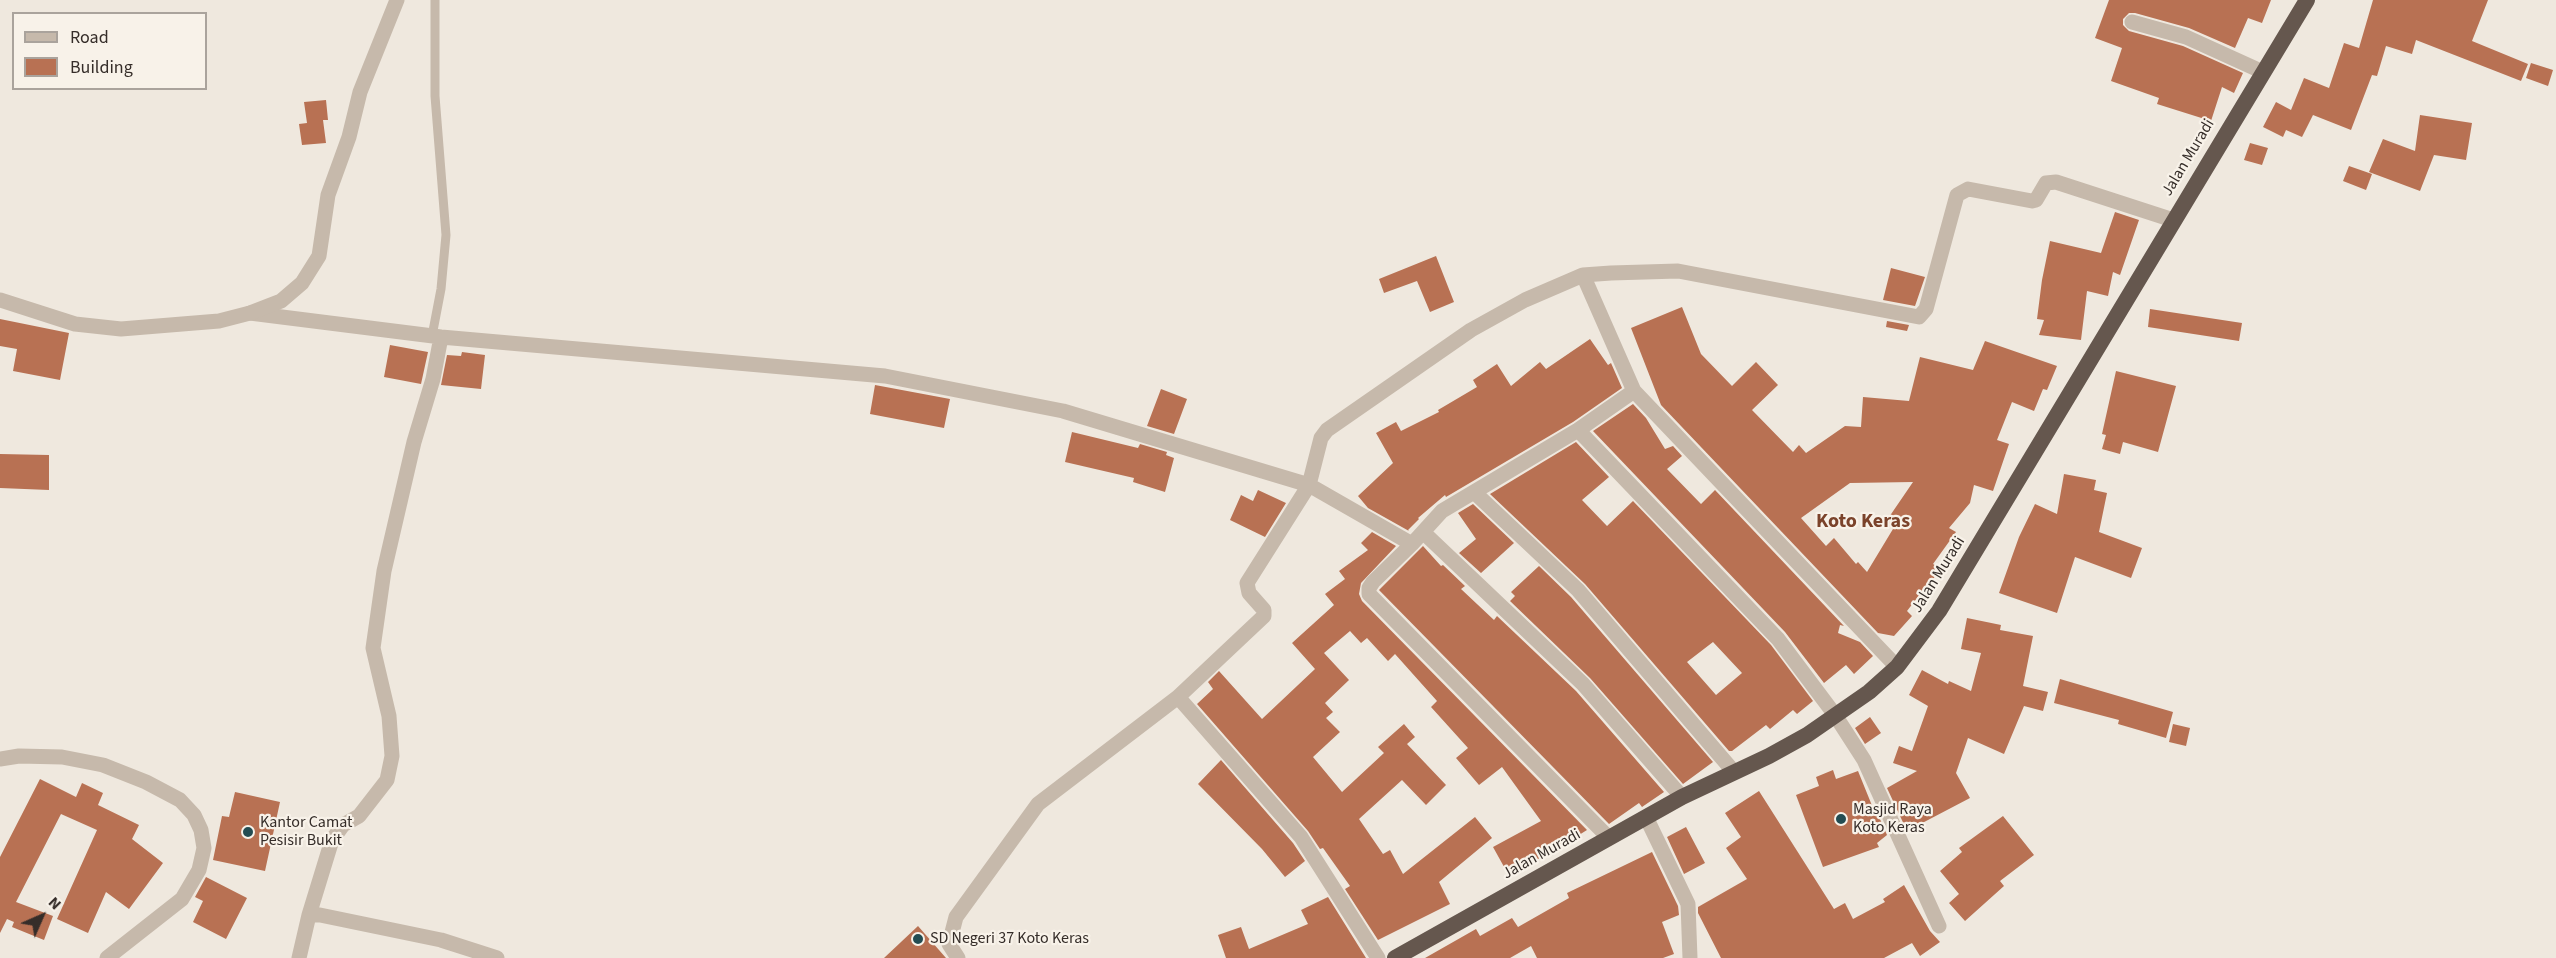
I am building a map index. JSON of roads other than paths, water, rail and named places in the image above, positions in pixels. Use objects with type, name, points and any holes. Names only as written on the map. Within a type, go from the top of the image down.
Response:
[{"type":"highway","name":"Jalan Muradi","points":[[1395,958],[1646,817],[1807,735],[1869,692],[1897,667],[1940,611],[2307,0]]},
{"type":"street","points":[[0,300],[75,324],[121,328],[219,321],[250,313],[280,300],[295,289],[302,283],[319,256],[328,195],[349,137],[360,92],[397,0]]},
{"type":"street","points":[[2132,22],[2186,37],[2263,72]]},
{"type":"street","points":[[958,958],[949,944],[956,917],[1038,804],[1178,697],[1264,616],[1264,610],[1249,593],[1247,583],[1309,485],[1321,438],[1327,430],[1471,330],[1525,300],[1583,275],[1678,271],[1919,318],[1926,309],[1957,195],[1964,190],[2032,201],[2036,200],[2046,183],[2056,182],[2173,220]]},
{"type":"street","points":[[1583,275],[1634,391],[1897,667]]},
{"type":"street","points":[[250,313],[436,337],[885,376],[1064,411],[1309,485],[1412,544]]},
{"type":"street","points":[[299,958],[309,915],[332,840],[343,825],[359,816],[387,780],[392,756],[389,716],[373,648],[384,571],[414,442],[433,379],[436,337]]},
{"type":"street","points":[[1609,838],[1377,605],[1369,588],[1442,511],[1578,430],[1634,391]]},
{"type":"street","points":[[1578,430],[1778,639],[1835,715],[1864,759],[1940,926]]},
{"type":"street","points":[[1474,492],[1578,590],[1734,772]]},
{"type":"street","points":[[1423,532],[1583,684],[1682,798]]},
{"type":"street","points":[[1178,697],[1301,837],[1378,958]]},
{"type":"street","points":[[0,759],[19,756],[62,757],[103,765],[146,782],[180,800],[194,815],[201,830],[204,848],[199,870],[182,899],[107,958]]},
{"type":"street","points":[[1646,817],[1688,904],[1690,958]]},
{"type":"street","points":[[309,915],[320,915],[441,940],[497,958]]},
{"type":"lane","points":[[435,0],[435,96],[446,235],[436,337]]},
{"type":"place","name":"Masjid Raya Koto Keras","points":[[1841,819]]},
{"type":"place","name":"Kantor Camat Pesisir Bukit","points":[[248,832]]},
{"type":"place","name":"SD Negeri 37 Koto Keras","points":[[918,939]]},
{"type":"district","name":"Koto Keras","points":[[1863,523]]}]
